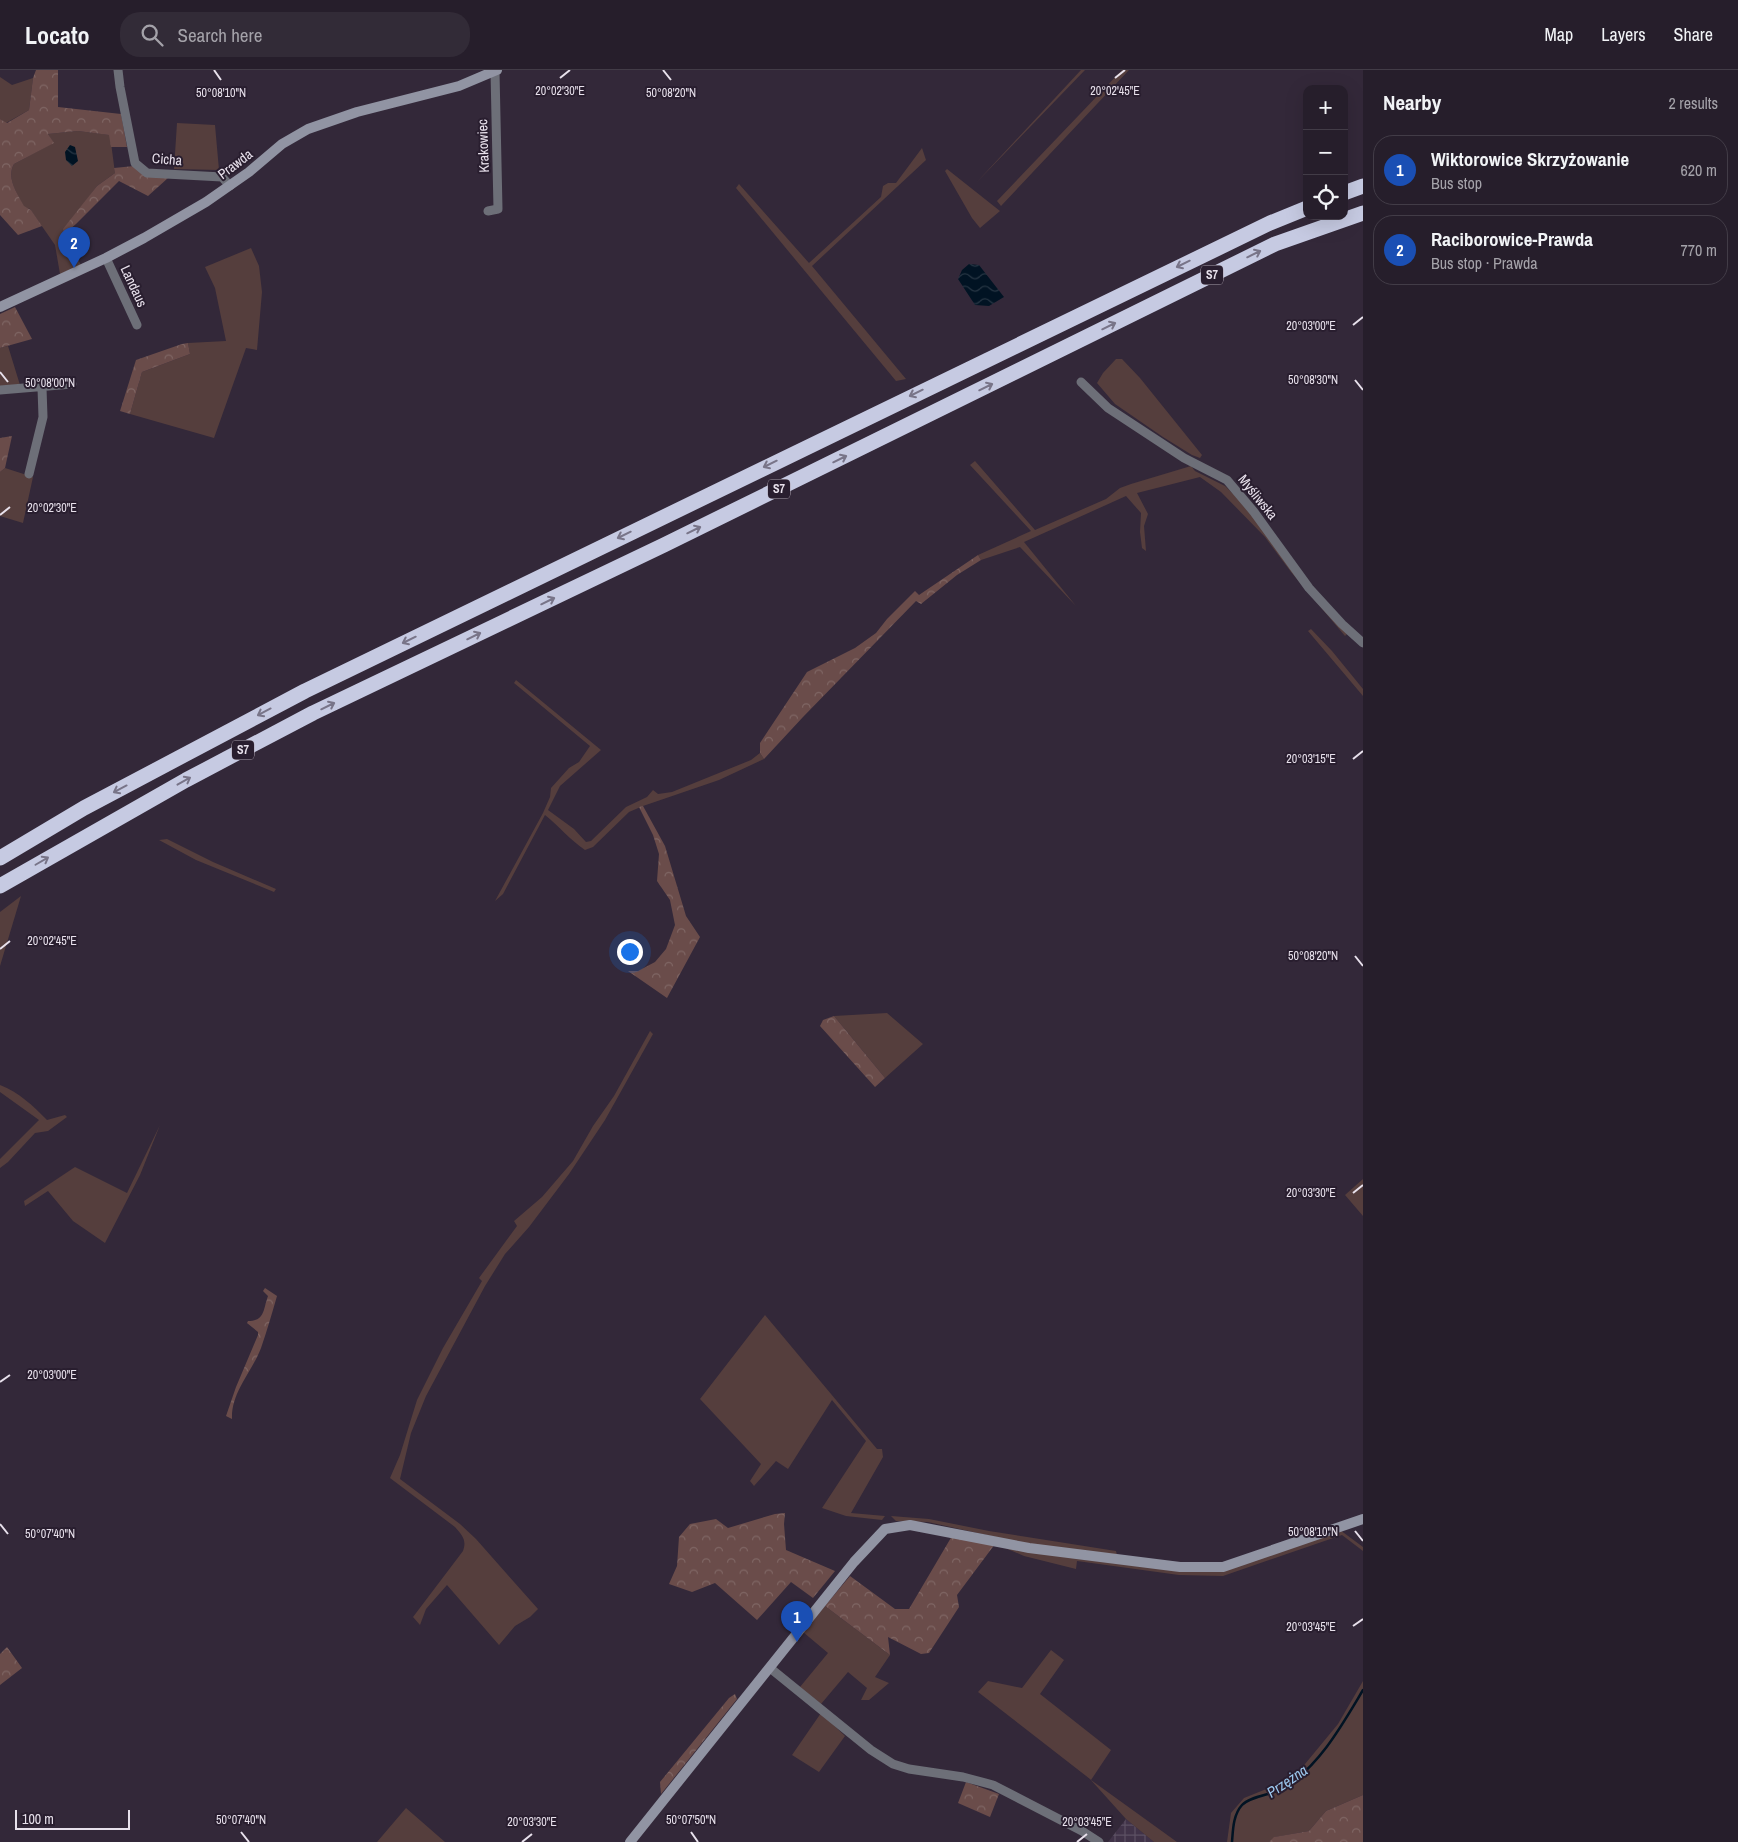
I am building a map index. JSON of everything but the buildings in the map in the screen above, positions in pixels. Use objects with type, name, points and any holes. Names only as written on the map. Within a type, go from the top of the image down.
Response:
[{"type":"highway","points":[[1348,192],[1363,186]]},
{"type":"highway","name":"S7","points":[[0,858],[93,804],[305,690],[1270,222],[1303,210]]},
{"type":"highway","name":"S7","points":[[0,886],[186,780],[313,713],[682,536],[1275,244],[1363,213]]},
{"type":"street","name":"Cicha","points":[[118,70],[136,163],[147,173],[222,176],[230,186]]},
{"type":"street","name":"Prawda","points":[[0,307],[106,258],[206,202],[249,172],[282,144],[308,129],[356,112],[459,86],[496,71]]},
{"type":"street","name":"Krakowiec","points":[[488,211],[498,209],[496,71]]},
{"type":"street","name":"Landaus","points":[[106,258],[138,325]]},
{"type":"street","name":"Myśliwska","points":[[1082,382],[1108,408],[1184,458],[1227,480],[1254,512],[1309,588],[1342,624],[1363,643]]},
{"type":"street","points":[[0,390],[72,384]]},
{"type":"street","points":[[29,474],[43,417],[42,388]]},
{"type":"street","points":[[630,1842],[854,1562],[885,1530],[910,1525],[1029,1548],[1180,1567],[1203,1568],[1223,1566],[1363,1519]]},
{"type":"street","points":[[770,1668],[871,1750],[893,1764],[909,1769],[963,1777],[993,1785],[1082,1831],[1099,1842]]},
{"type":"shaded area","points":[[1081,70],[1085,70],[976,183]]},
{"type":"shaded area","points":[[1122,70],[1129,70],[1001,206],[997,201]]},
{"type":"shaded area","points":[[0,77],[12,85],[33,78],[29,110],[6,123],[0,119]]},
{"type":"shaded area","points":[[177,123],[215,125],[219,170],[174,169]]},
{"type":"shaded area","points":[[78,131],[110,135],[115,173],[97,186],[63,232],[81,265],[60,274],[55,245],[30,209],[24,207],[13,186],[11,175],[14,164],[53,143],[48,134]]},
{"type":"shaded area","points":[[922,148],[926,160],[812,266],[906,379],[896,381],[736,188],[739,184],[809,263],[881,197],[883,186],[888,183],[896,183]]},
{"type":"shaded area","points":[[947,169],[1000,211],[980,228],[972,218],[945,171]]},
{"type":"shaded area","points":[[251,248],[259,266],[262,292],[257,350],[246,348],[214,438],[130,414],[142,372],[190,354],[188,343],[226,341],[215,288],[205,267]]},
{"type":"shaded area","points":[[8,346],[20,385],[0,387],[0,348]]},
{"type":"shaded area","points":[[1116,359],[1122,359],[1140,378],[1202,455],[1200,458],[1163,437],[1115,404],[1097,383],[1103,373]]},
{"type":"shaded area","points":[[975,461],[1035,530],[1106,499],[1120,488],[1191,466],[1195,471],[1225,486],[1251,511],[1349,632],[1345,636],[1291,572],[1265,537],[1221,492],[1200,477],[1137,493],[1148,514],[1144,526],[1146,551],[1142,548],[1140,532],[1141,513],[1126,496],[1024,542],[1076,606],[1020,547],[981,560],[978,555],[1031,531],[970,465]]},
{"type":"shaded area","points":[[5,468],[33,477],[23,523],[0,516],[0,472]]},
{"type":"shaded area","points":[[1311,629],[1363,689],[1363,696],[1308,631]]},
{"type":"shaded area","points":[[516,680],[601,750],[560,786],[548,810],[574,829],[586,842],[591,841],[626,807],[647,797],[653,790],[658,794],[672,792],[751,760],[760,753],[764,759],[719,780],[629,812],[593,847],[585,850],[545,815],[503,894],[495,901],[543,813],[550,797],[551,788],[569,768],[579,762],[590,746],[514,683]]},
{"type":"shaded area","points":[[167,839],[213,862],[276,889],[274,892],[196,860],[159,840]]},
{"type":"shaded area","points":[[21,896],[0,966],[0,912]]},
{"type":"shaded area","points":[[887,1013],[923,1044],[885,1078],[834,1016]]},
{"type":"shaded area","points":[[650,1031],[653,1034],[605,1120],[569,1174],[529,1227],[505,1254],[485,1286],[426,1396],[411,1433],[400,1479],[460,1524],[476,1539],[538,1609],[530,1617],[515,1626],[499,1645],[447,1585],[426,1609],[420,1625],[413,1617],[463,1551],[464,1541],[462,1535],[455,1527],[390,1478],[400,1455],[417,1400],[443,1348],[482,1281],[479,1278],[517,1226],[514,1221],[542,1197],[573,1161],[593,1126],[614,1096]]},
{"type":"shaded area","points":[[0,1085],[20,1095],[47,1120],[65,1115],[67,1117],[48,1131],[35,1133],[0,1168],[0,1159],[39,1120],[0,1092]]},
{"type":"shaded area","points":[[160,1125],[140,1175],[105,1243],[73,1221],[48,1191],[25,1206],[24,1201],[75,1167],[127,1193]]},
{"type":"shaded area","points":[[1363,1179],[1363,1216],[1345,1195]]},
{"type":"shaded area","points":[[765,1315],[877,1449],[882,1449],[883,1457],[851,1513],[885,1516],[882,1520],[846,1516],[822,1508],[866,1441],[832,1400],[788,1469],[776,1461],[754,1486],[750,1481],[761,1464],[700,1399]]},
{"type":"shaded area","points":[[891,1516],[929,1519],[989,1531],[1116,1551],[1117,1555],[1022,1543],[928,1522],[896,1521]]},
{"type":"shaded area","points":[[1340,1530],[1363,1547],[1363,1551],[1342,1535],[1223,1576],[1179,1575],[1077,1561],[1076,1569],[1024,1556],[1003,1547],[1203,1572],[1222,1571]]},
{"type":"shaded area","points":[[825,1606],[890,1655],[875,1677],[889,1683],[869,1700],[861,1700],[867,1688],[848,1672],[821,1704],[800,1687],[828,1653],[803,1632]]},
{"type":"shaded area","points":[[1051,1650],[1064,1660],[1040,1694],[1111,1750],[1091,1780],[1177,1842],[1154,1842],[1126,1819],[1090,1779],[978,1692],[988,1681],[1022,1688]]},
{"type":"shaded area","points":[[1363,1681],[1363,1795],[1326,1811],[1309,1831],[1275,1837],[1269,1842],[1227,1842],[1231,1813],[1244,1798],[1284,1782],[1305,1764],[1338,1724]]},
{"type":"shaded area","points":[[821,1713],[845,1736],[819,1772],[792,1755]]},
{"type":"shaded area","points":[[406,1808],[445,1842],[377,1842]]},
{"type":"shaded area","points":[[1126,1819],[1154,1842],[1108,1842]]},
{"type":"green space","points":[[36,70],[58,70],[58,107],[121,114],[127,147],[111,147],[109,135],[78,131],[48,134],[54,143],[14,164],[12,169],[13,185],[18,196],[24,206],[31,210],[42,226],[18,235],[0,215],[0,119],[7,123],[29,110],[33,78]]},
{"type":"green space","points":[[134,166],[168,178],[148,196],[119,181],[64,234],[63,229],[97,186],[115,173],[114,168]]},
{"type":"green space","points":[[15,307],[32,339],[0,348],[0,314]]},
{"type":"green space","points":[[188,343],[190,354],[142,372],[130,414],[120,411],[136,360]]},
{"type":"green space","points":[[12,436],[5,468],[0,472],[0,438]]},
{"type":"green space","points":[[978,555],[981,560],[957,575],[921,604],[916,601],[764,759],[760,753],[760,743],[807,672],[855,648],[876,633],[915,591],[919,595]]},
{"type":"green space","points":[[643,806],[665,846],[686,916],[700,937],[667,998],[628,971],[638,971],[655,962],[666,949],[675,925],[670,900],[657,881],[659,854],[653,835],[639,807]]},
{"type":"green space","points":[[834,1016],[885,1078],[875,1087],[820,1026],[823,1020]]},
{"type":"green space","points":[[265,1288],[277,1296],[261,1348],[238,1391],[232,1419],[226,1416],[258,1335],[258,1332],[247,1323],[248,1321],[258,1319],[262,1314],[268,1296],[263,1291]]},
{"type":"green space","points":[[785,1513],[786,1550],[835,1571],[813,1598],[791,1582],[757,1620],[715,1583],[692,1592],[669,1584],[677,1566],[679,1537],[690,1524],[716,1519],[728,1528],[775,1514]]},
{"type":"green space","points":[[952,1536],[995,1544],[957,1595],[959,1607],[929,1653],[921,1654],[888,1637],[890,1655],[825,1606],[850,1576],[895,1609],[909,1609]]},
{"type":"green space","points":[[7,1647],[22,1668],[0,1685],[0,1654]]},
{"type":"green space","points":[[735,1694],[737,1699],[661,1794],[660,1782],[729,1698]]},
{"type":"green space","points":[[966,1782],[999,1794],[990,1817],[958,1803]]},
{"type":"green space","points":[[1363,1795],[1363,1842],[1269,1842],[1274,1837],[1309,1831],[1326,1811]]},
{"type":"water","points":[[70,145],[75,147],[78,161],[72,166],[66,160],[65,152]]},
{"type":"water","points":[[969,264],[979,265],[1004,297],[989,306],[975,305],[958,279],[962,270]]},
{"type":"waterway","name":"Przężna","points":[[1232,1842],[1235,1818],[1242,1805],[1250,1800],[1284,1788],[1309,1768],[1329,1744],[1363,1690]]},
{"type":"place","name":"Raciborowice-Prawda","points":[[74,268]]},
{"type":"place","name":"Wiktorowice Skrzyżowanie","points":[[797,1642]]}]
